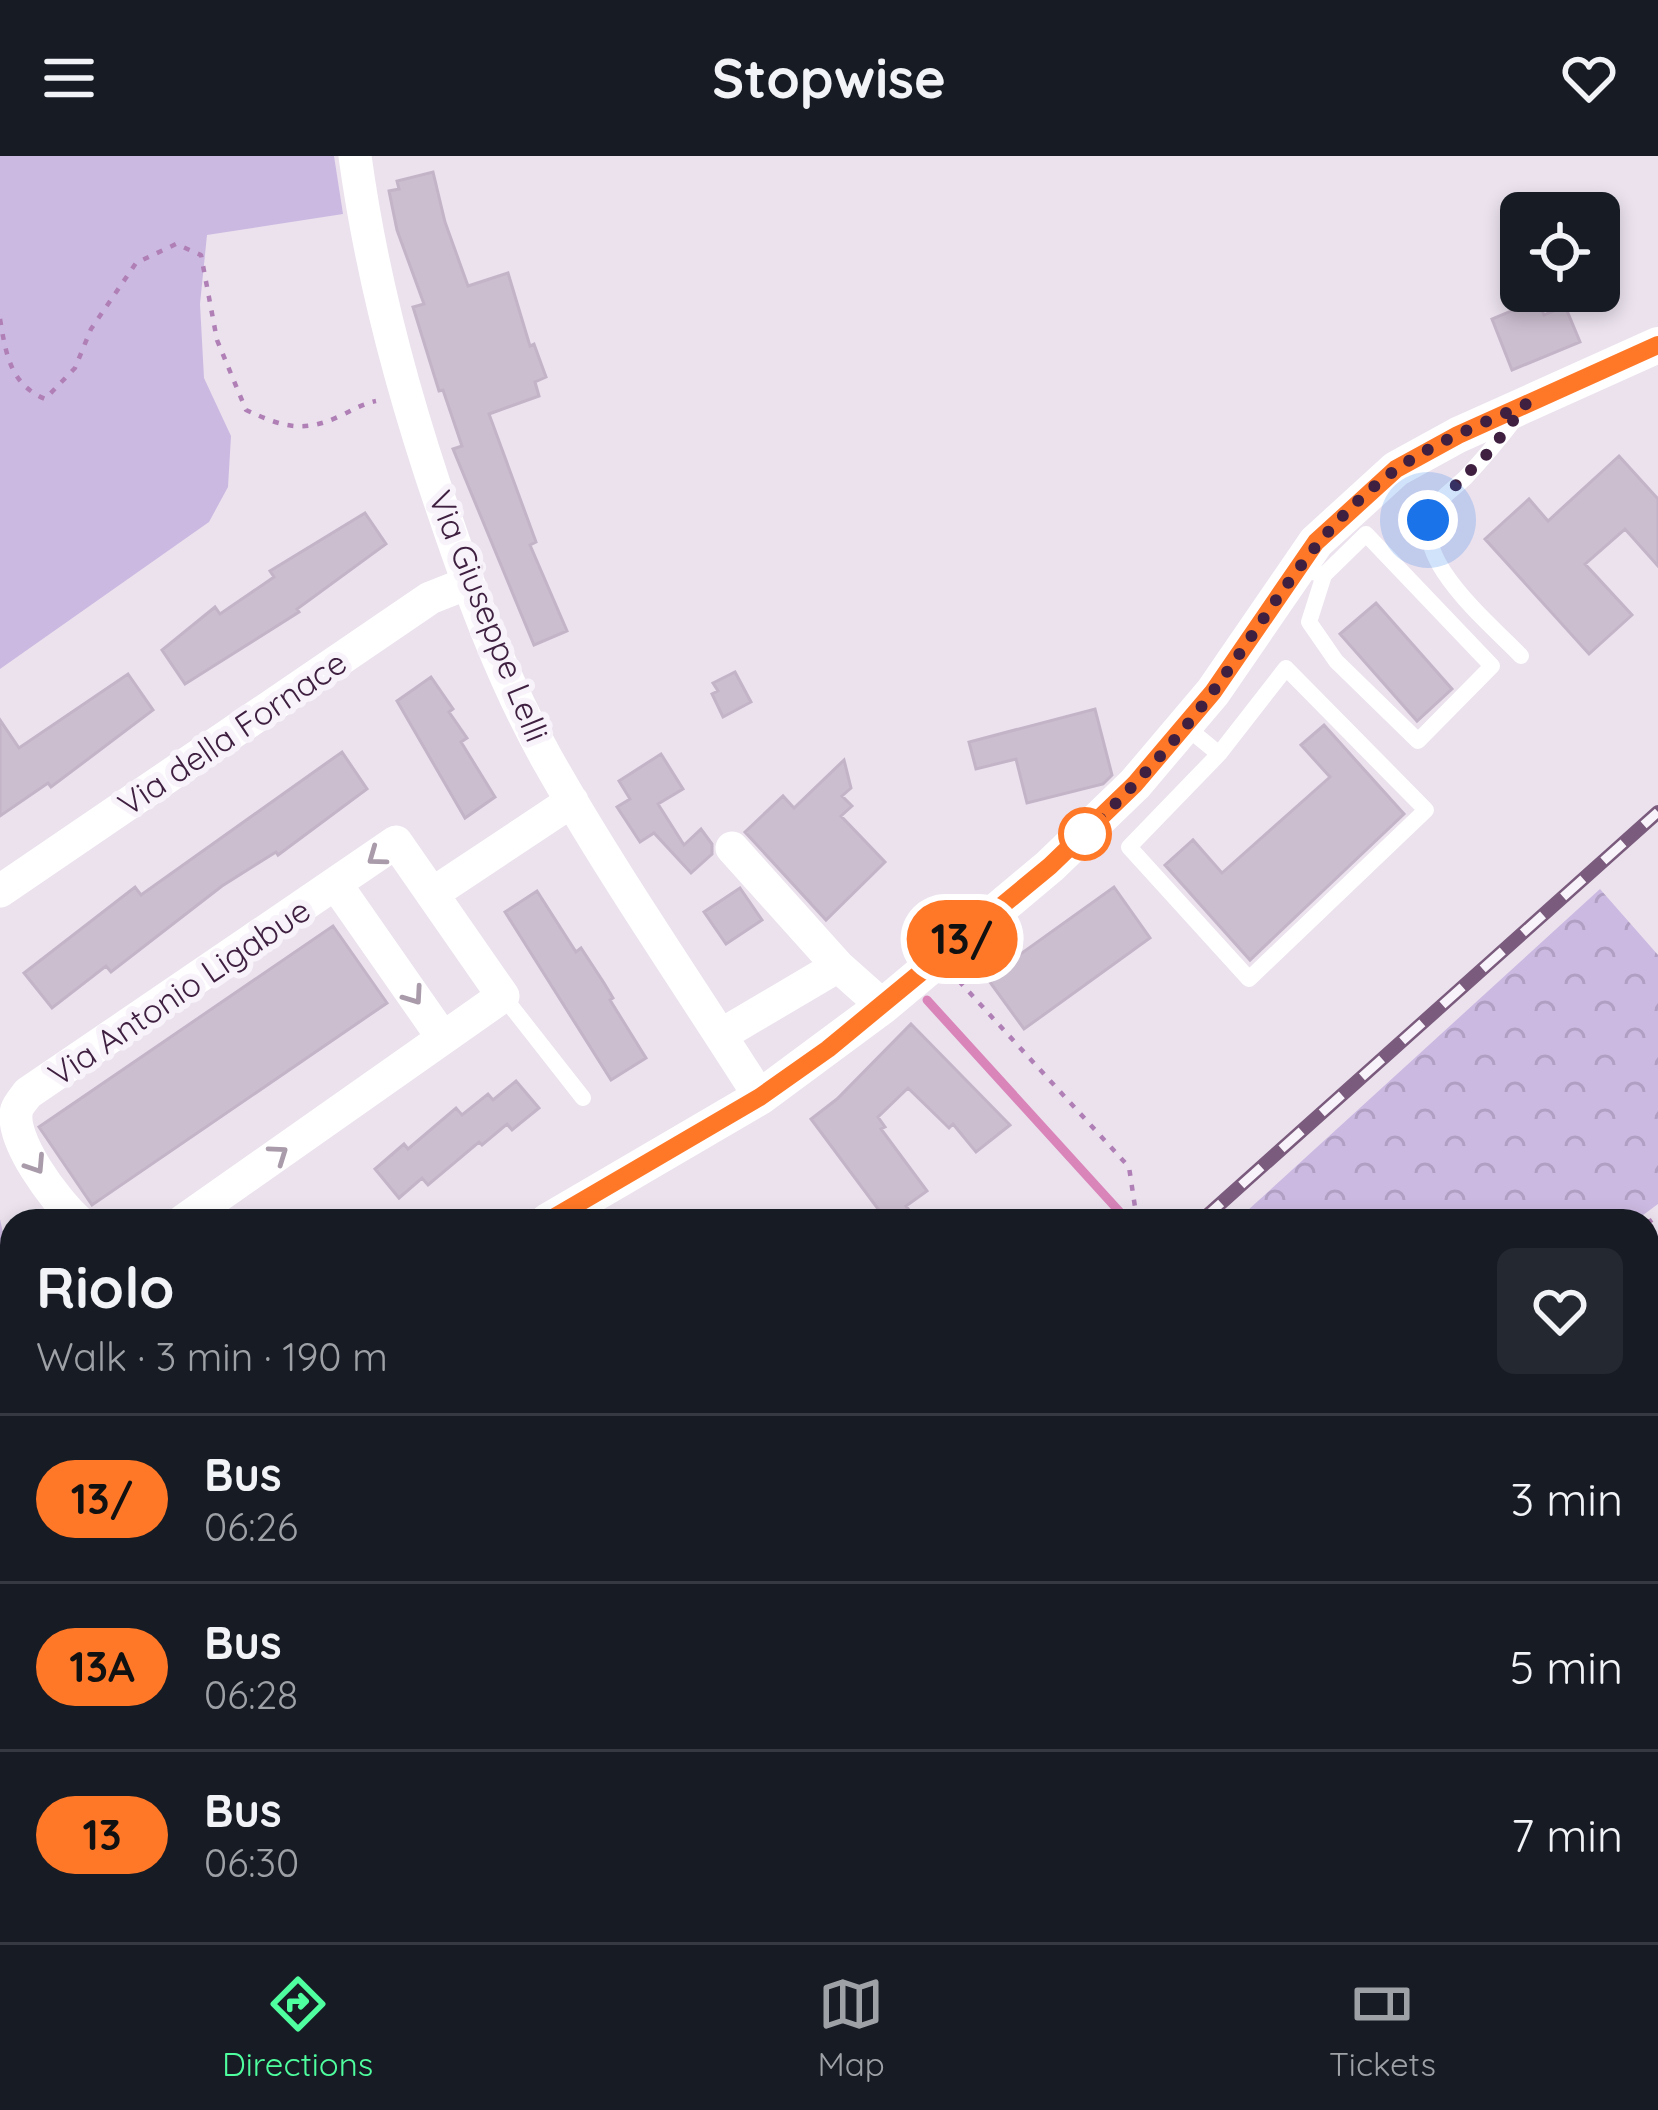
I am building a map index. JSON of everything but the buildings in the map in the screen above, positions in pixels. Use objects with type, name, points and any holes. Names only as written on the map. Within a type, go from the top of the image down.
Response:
[{"type":"main road","points":[[569,1209],[760,1097],[883,1006],[1085,834],[1135,784],[1311,571],[1341,516],[1396,469],[1658,345]]},
{"type":"street","name":"Via Giuseppe Lelli","points":[[355,156],[376,288],[405,394],[468,583],[528,722],[572,801],[760,1097]]},
{"type":"street","name":"Via della Fornace","points":[[0,891],[430,598],[468,583]]},
{"type":"street","points":[[432,894],[572,801]]},
{"type":"street","name":"Via Antonio Ligabue","points":[[69,1209],[27,1154],[15,1126],[17,1107],[28,1093],[396,842],[503,996]]},
{"type":"street","points":[[732,848],[838,966],[883,1006]]},
{"type":"street","name":"Via Antonio Ligabue","points":[[337,886],[443,1038]]},
{"type":"street","points":[[721,1035],[838,966]]},
{"type":"street","points":[[200,1209],[503,996]]},
{"type":"lane","points":[[1521,656],[1452,584],[1426,536],[1438,503],[1488,453],[1526,404]]},
{"type":"lane","points":[[1366,534],[1492,666],[1418,741],[1336,661],[1309,622],[1311,571],[1366,534]]},
{"type":"lane","points":[[1286,668],[1426,810],[1250,979],[1129,847],[1219,754],[1286,668]]},
{"type":"lane","points":[[1184,726],[1219,754]]},
{"type":"lane","points":[[503,996],[583,1098]]},
{"type":"path","points":[[0,319],[6,357],[23,390],[45,399],[75,368],[91,329],[136,263],[176,244],[201,255],[217,340],[246,410],[288,429],[405,394]]},
{"type":"path","points":[[939,959],[1129,1167],[1133,1209]]},
{"type":"green space","points":[[0,156],[334,156],[343,214],[207,235],[200,304],[204,378],[231,436],[228,487],[209,522],[0,669]]},
{"type":"green space","points":[[1600,889],[1658,955],[1658,1204],[1651,1209],[1249,1209]]},
{"type":"waterway","points":[[927,1000],[1117,1209]]},
{"type":"railway","points":[[1214,1209],[1658,812]]},
{"type":"bus line","name":"13/","points":[[569,1209],[760,1097],[828,1049],[1050,866],[1135,784],[1213,692],[1316,542],[1396,469],[1458,435],[1658,345]]},
{"type":"route","points":[[1085,834],[1135,784],[1213,692],[1297,567],[1341,516],[1396,469],[1526,404],[1428,520]]}]
